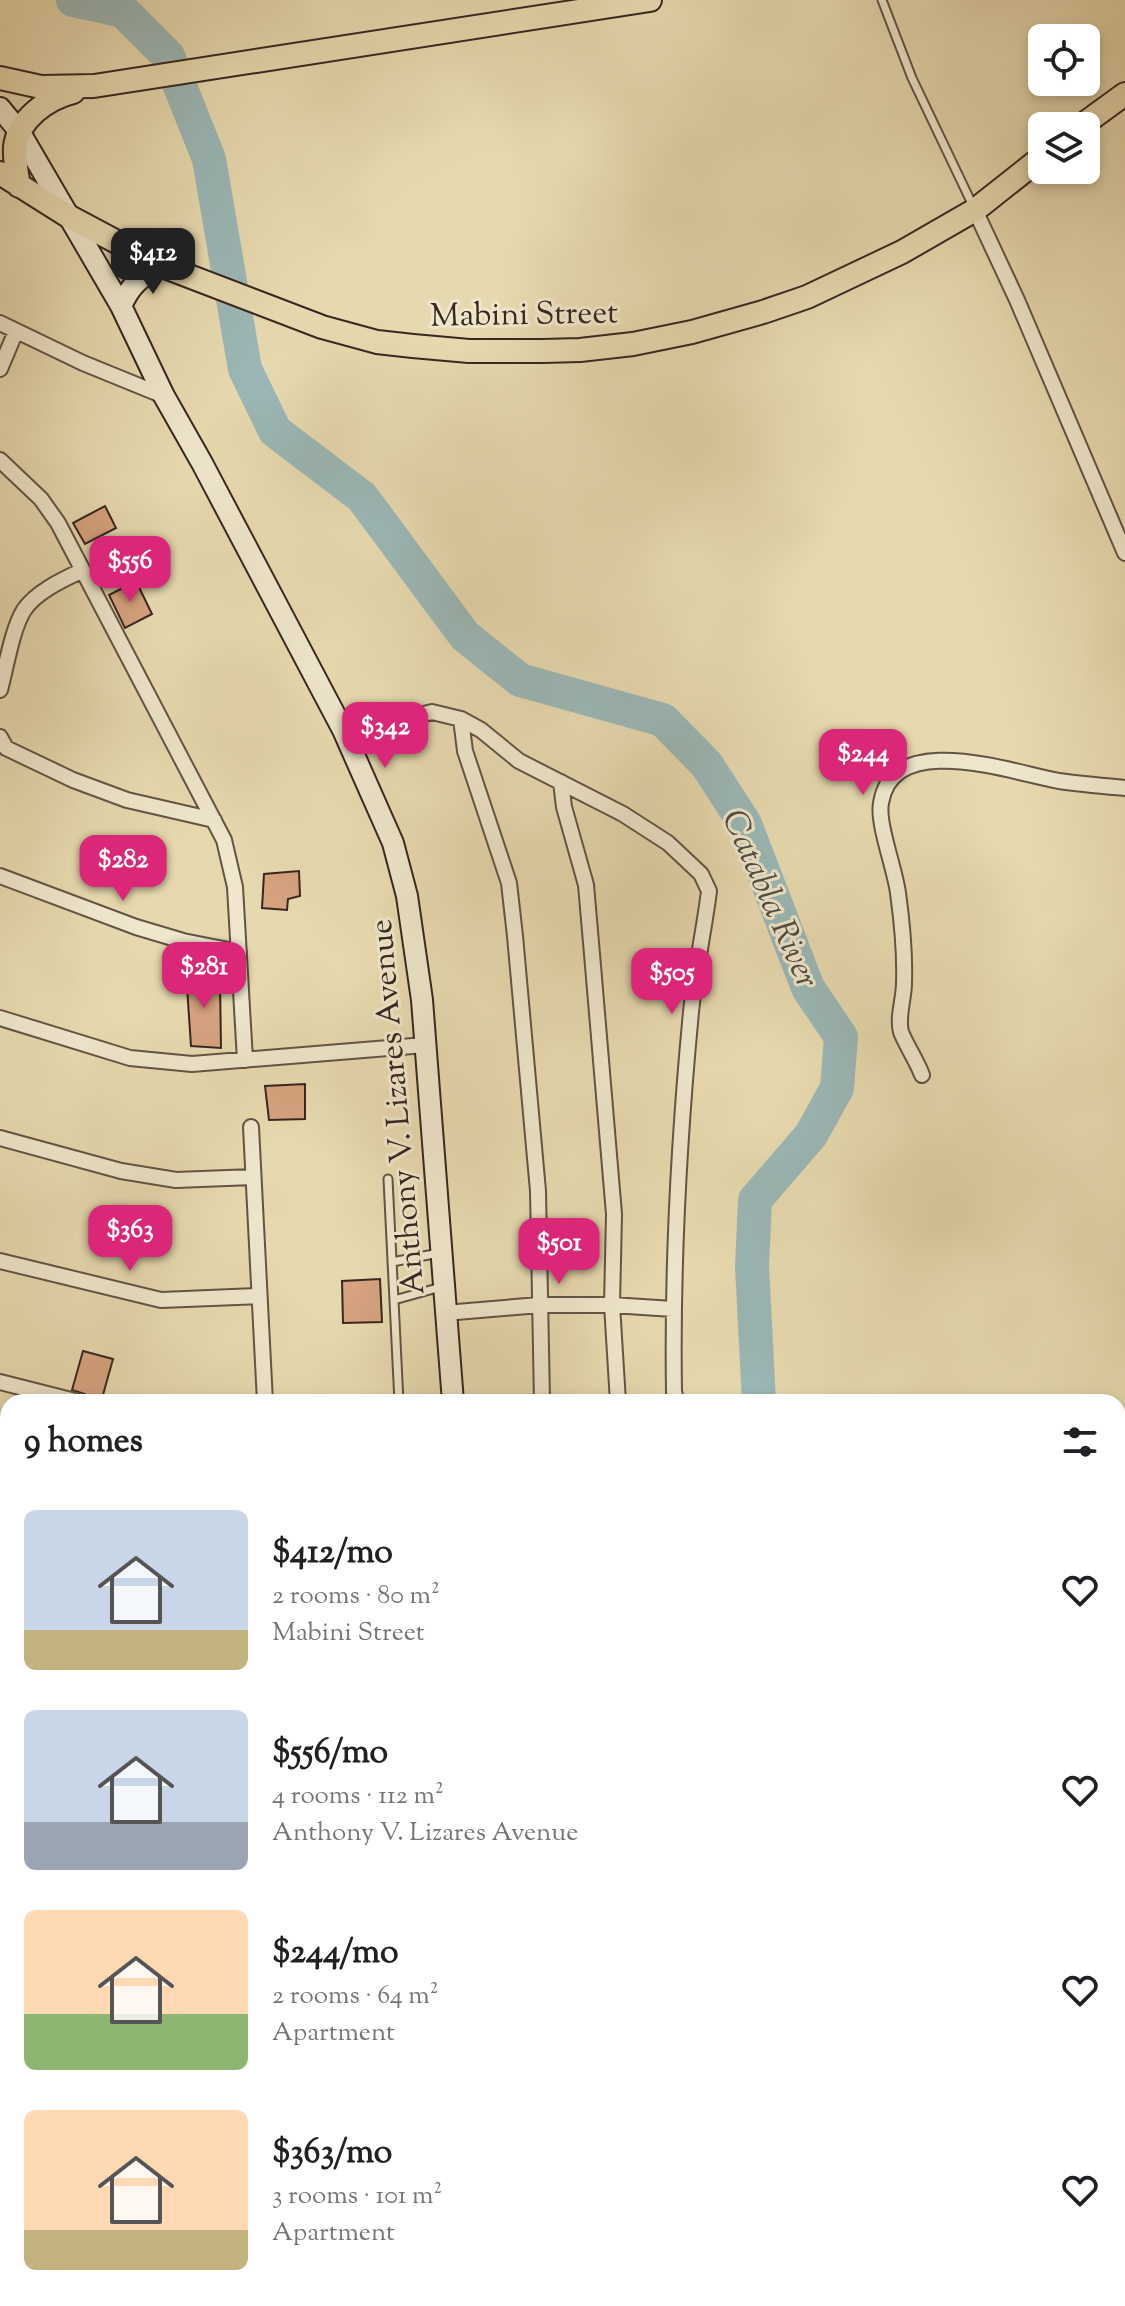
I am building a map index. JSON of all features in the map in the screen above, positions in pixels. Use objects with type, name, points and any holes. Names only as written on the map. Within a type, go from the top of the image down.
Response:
[{"type":"main road","points":[[0,78],[41,87],[94,86],[650,0]]},
{"type":"main road","points":[[19,186],[15,148],[19,131],[34,112],[50,101],[94,86]]},
{"type":"main road","points":[[1100,112],[1125,94]]},
{"type":"main road","name":"Anthony V. Lizares Avenue","points":[[0,108],[19,131],[121,306],[164,396],[345,734],[393,843],[407,896],[422,1000],[452,1394]]},
{"type":"main road","name":"Mabini Street","points":[[0,173],[68,216],[192,279],[322,327],[377,342],[469,351],[568,350],[633,344],[692,332],[763,312],[807,297],[902,252],[975,210],[1028,168]]},
{"type":"main road","points":[[121,306],[129,288],[160,265]]},
{"type":"street","points":[[975,210],[1017,300],[1125,553]]},
{"type":"street","points":[[0,323],[83,363],[164,396]]},
{"type":"street","points":[[0,369],[16,331]]},
{"type":"street","points":[[0,460],[41,499],[58,523],[224,840],[235,887],[245,1060]]},
{"type":"street","points":[[0,690],[25,609],[53,584],[81,571]]},
{"type":"street","points":[[345,734],[432,712],[461,719],[481,730],[519,761],[623,814],[668,843],[701,874],[709,891],[691,1013],[673,1309],[675,1394]]},
{"type":"street","points":[[461,719],[465,751],[509,883],[538,1191],[542,1394]]},
{"type":"street","points":[[0,737],[6,748],[73,780],[127,800],[214,820]]},
{"type":"street","points":[[922,1075],[900,1029],[904,984],[898,895],[880,810],[888,785],[910,766],[939,761],[965,762],[1059,781],[1125,788]]},
{"type":"street","points":[[561,782],[564,807],[586,885],[614,1214],[612,1305],[618,1394]]},
{"type":"street","points":[[0,876],[136,927],[183,941],[239,952]]},
{"type":"street","points":[[0,1018],[130,1058],[192,1064],[425,1045]]},
{"type":"street","points":[[251,1127],[265,1394]]},
{"type":"street","points":[[0,1138],[121,1171],[176,1180],[253,1177]]},
{"type":"street","points":[[0,1261],[161,1300],[259,1296]]},
{"type":"street","points":[[445,1313],[539,1305],[673,1309]]},
{"type":"street","points":[[0,1382],[47,1394]]},
{"type":"lane","points":[[882,0],[912,78],[975,210]]},
{"type":"lane","points":[[388,1179],[399,1394]]},
{"type":"lane","points":[[392,1262],[441,1253]]},
{"type":"lane","points":[[394,1300],[443,1286]]},
{"type":"building","points":[[105,506],[116,528],[85,544],[73,523]]},
{"type":"building","points":[[136,581],[152,614],[125,628],[109,595]]},
{"type":"building","points":[[299,871],[300,896],[288,899],[287,910],[262,908],[264,874]]},
{"type":"building","points":[[205,971],[206,980],[220,981],[221,1048],[191,1046],[186,972]]},
{"type":"building","points":[[305,1084],[305,1119],[269,1120],[265,1086]]},
{"type":"building","points":[[380,1279],[382,1322],[343,1323],[342,1281]]},
{"type":"building","points":[[83,1351],[113,1359],[103,1394],[72,1390]]},
{"type":"waterway","name":"Catabla River","points":[[73,0],[123,11],[168,56],[209,159],[245,369],[275,431],[362,497],[465,636],[520,680],[663,720],[707,765],[745,824],[808,988],[841,1037],[837,1088],[811,1135],[755,1200],[752,1266],[759,1394]]}]
